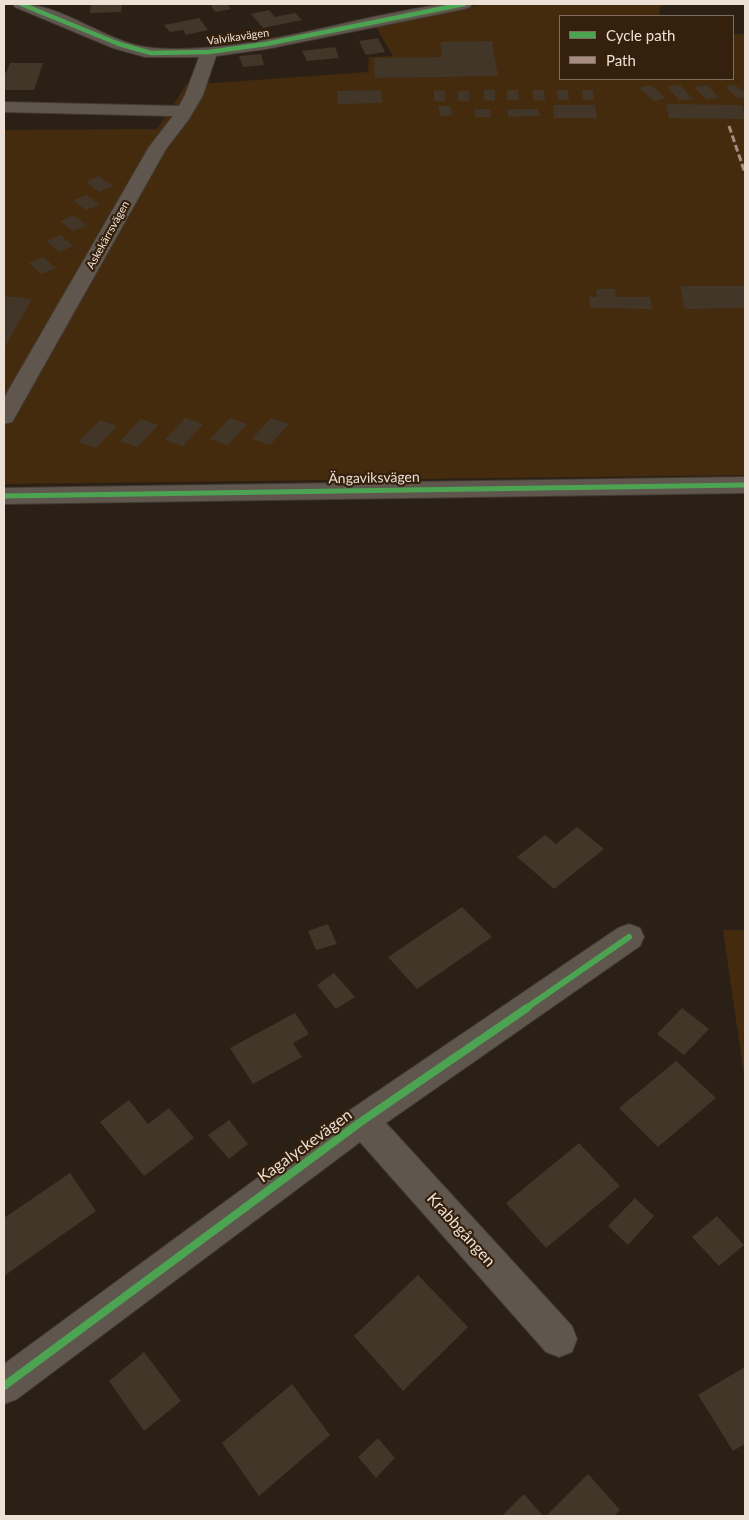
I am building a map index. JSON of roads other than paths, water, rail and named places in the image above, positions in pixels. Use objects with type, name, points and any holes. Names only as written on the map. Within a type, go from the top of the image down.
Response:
[{"type":"street","name":"Valvikavägen","points":[[21,4],[119,44],[151,53],[209,52],[266,44],[464,4]]},
{"type":"street","name":"Askekärrsvägen","points":[[4,418],[24,379],[82,283],[158,147],[185,111],[194,95],[209,52]]},
{"type":"street","points":[[4,107],[185,111]]},
{"type":"street","name":"Ängaviksvägen","points":[[4,496],[745,485]]},
{"type":"street","name":"Kagalyckevägen","points":[[4,1386],[362,1121],[629,937]]},
{"type":"street","name":"Krabbgången","points":[[362,1121],[559,1339]]}]
